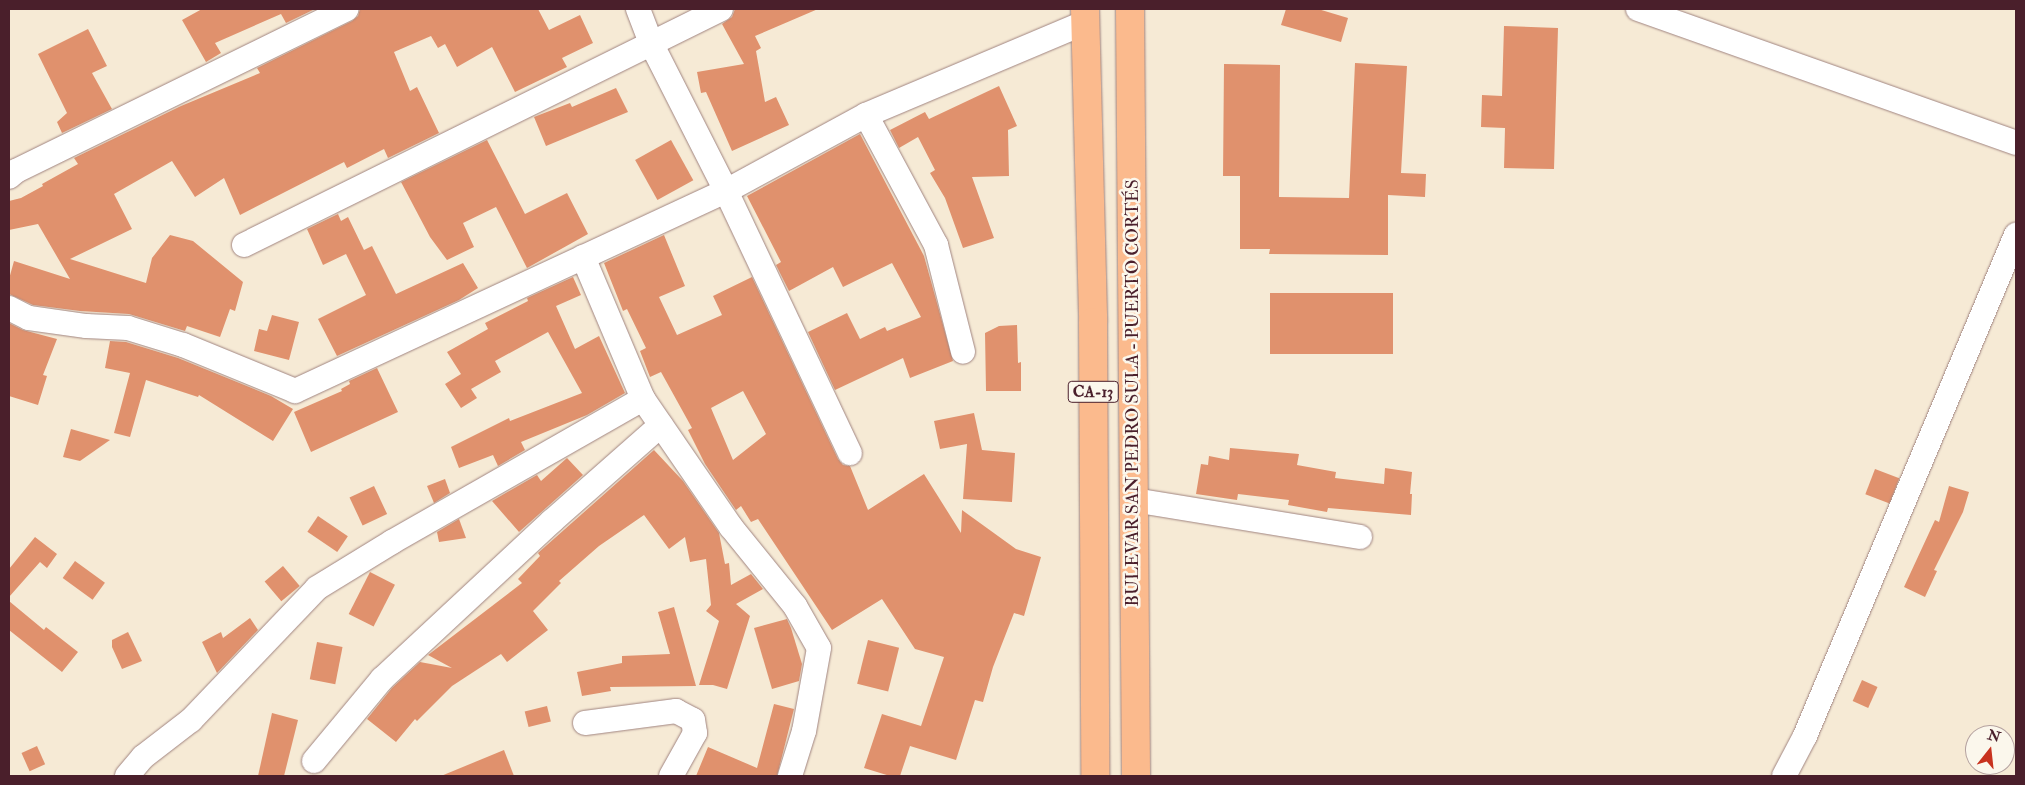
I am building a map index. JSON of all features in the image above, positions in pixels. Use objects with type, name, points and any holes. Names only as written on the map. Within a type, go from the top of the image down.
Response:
[{"type":"highway","name":"BULEVAR SAN PEDRO SULA - PUERTO CORTÉS","points":[[1130,9],[1136,776]]},
{"type":"highway","name":"CA-13","points":[[1085,16],[1093,332],[1095,776]]},
{"type":"street","points":[[9,177],[16,171],[346,9]]},
{"type":"street","points":[[638,9],[651,43],[726,191],[850,453]]},
{"type":"street","points":[[244,245],[720,9]]},
{"type":"street","points":[[1638,9],[2016,143]]},
{"type":"street","points":[[9,308],[29,318],[86,326],[128,328],[182,345],[295,391],[726,191],[866,115],[1085,16]]},
{"type":"street","points":[[866,115],[936,245],[963,352]]},
{"type":"street","points":[[1784,776],[1805,736],[2016,235]]},
{"type":"street","points":[[583,256],[643,399],[731,527],[795,606],[819,648],[804,731],[790,776]]},
{"type":"street","points":[[127,776],[143,756],[192,720],[317,588],[392,542],[643,399]]},
{"type":"street","points":[[314,761],[382,679],[552,521],[661,425]]},
{"type":"street","points":[[1134,500],[1360,537]]},
{"type":"street","points":[[585,722],[676,711],[693,720],[696,733],[670,776]]},
{"type":"building","points":[[202,9],[315,9],[286,23],[281,14],[215,43],[221,53],[206,62],[182,20]]},
{"type":"building","points":[[360,9],[538,9],[549,30],[580,15],[593,43],[562,58],[567,67],[515,92],[492,47],[457,67],[445,44],[438,48],[431,36],[394,52],[410,91],[417,87],[439,133],[388,158],[384,149],[347,168],[344,162],[240,215],[224,178],[195,197],[172,161],[114,194],[132,229],[70,259],[146,283],[152,258],[170,235],[193,241],[243,282],[235,311],[230,309],[220,337],[187,326],[185,331],[129,314],[80,311],[33,305],[9,294],[9,279],[14,261],[70,279],[38,224],[9,230],[9,201],[21,198],[78,164],[74,158],[181,106],[260,73],[257,68],[352,21],[358,16]]},
{"type":"building","points":[[735,9],[818,9],[755,36],[761,48],[756,51],[765,102],[776,97],[789,125],[732,151],[706,92],[701,93],[697,72],[744,64],[722,24],[732,17]]},
{"type":"building","points":[[1286,9],[1318,9],[1348,18],[1341,42],[1281,25]]},
{"type":"building","points":[[1504,26],[1558,28],[1554,169],[1504,168],[1505,128],[1481,127],[1482,95],[1502,96]]},
{"type":"building","points":[[88,29],[107,66],[92,73],[112,109],[62,133],[57,122],[67,113],[38,54]]},
{"type":"building","points":[[1355,63],[1407,66],[1401,173],[1426,174],[1425,197],[1388,195],[1388,255],[1269,254],[1270,249],[1240,249],[1240,176],[1223,176],[1224,64],[1280,65],[1279,197],[1349,198]]},
{"type":"building","points":[[999,86],[1017,126],[1008,130],[1009,176],[972,177],[994,238],[963,248],[945,198],[930,173],[935,170],[918,137],[899,148],[890,130],[925,112],[929,119]]},
{"type":"building","points":[[616,88],[628,112],[546,146],[534,117],[570,103],[572,107]]},
{"type":"building","points":[[860,134],[924,256],[953,361],[910,378],[903,358],[835,390],[808,332],[847,313],[860,339],[885,327],[887,331],[921,317],[892,263],[843,287],[833,267],[789,291],[776,265],[781,262],[747,196]]},
{"type":"building","points":[[487,140],[525,214],[567,193],[588,234],[527,268],[496,207],[463,223],[474,247],[447,260],[430,237],[401,182]]},
{"type":"building","points":[[671,140],[693,180],[657,200],[635,160]]},
{"type":"building","points":[[338,214],[341,221],[348,217],[364,250],[372,246],[396,294],[463,263],[478,288],[459,300],[337,356],[318,319],[366,295],[346,254],[323,265],[307,229]]},
{"type":"building","points":[[664,235],[685,286],[659,297],[677,335],[722,315],[713,296],[752,277],[838,459],[843,465],[850,466],[868,510],[924,474],[961,533],[962,510],[1016,549],[1041,557],[1024,616],[1014,613],[993,667],[983,702],[975,700],[956,760],[910,746],[900,776],[890,776],[864,768],[882,714],[921,726],[944,657],[915,649],[882,599],[832,630],[758,519],[751,522],[741,506],[736,510],[705,464],[688,430],[692,428],[661,372],[650,377],[640,351],[646,348],[627,309],[623,311],[604,263]],"holes":[[[743,391],[766,434],[733,460],[711,408]]]},
{"type":"building","points":[[573,277],[581,295],[556,306],[575,349],[599,336],[625,393],[587,415],[521,442],[525,450],[498,466],[493,455],[459,468],[451,447],[509,418],[510,421],[582,393],[548,332],[495,361],[501,372],[471,389],[477,398],[461,408],[445,384],[461,374],[447,352],[488,329],[485,323],[528,301],[527,298]]},
{"type":"building","points":[[1270,293],[1393,293],[1393,354],[1270,354]]},
{"type":"building","points":[[272,315],[299,322],[289,360],[254,351],[259,329],[267,331]]},
{"type":"building","points":[[9,323],[23,330],[57,339],[43,375],[47,376],[38,405],[9,396]]},
{"type":"building","points":[[1017,325],[1018,363],[1021,362],[1021,391],[986,391],[985,333],[999,326]]},
{"type":"building","points":[[110,341],[126,342],[178,358],[271,396],[293,409],[273,441],[199,395],[198,397],[146,380],[130,437],[114,433],[130,373],[105,368]]},
{"type":"building","points":[[377,368],[398,412],[311,452],[294,412],[342,391],[341,389],[350,384],[349,381]]},
{"type":"building","points":[[974,413],[982,450],[1015,453],[1012,502],[963,499],[967,444],[940,449],[934,421]]},
{"type":"building","points":[[71,429],[110,440],[80,461],[63,457]]},
{"type":"building","points":[[1230,448],[1299,454],[1297,465],[1336,472],[1335,478],[1384,484],[1385,468],[1412,472],[1411,515],[1328,508],[1327,512],[1288,505],[1289,500],[1238,494],[1237,500],[1196,494],[1201,464],[1208,465],[1209,456],[1229,460]]},
{"type":"building","points":[[654,450],[683,481],[719,533],[725,564],[729,563],[731,585],[751,574],[763,589],[736,604],[750,616],[727,689],[713,685],[699,685],[719,621],[706,611],[711,605],[706,559],[690,562],[685,537],[669,549],[644,515],[599,546],[559,581],[561,583],[533,611],[548,630],[507,662],[501,654],[452,686],[417,721],[415,719],[396,742],[367,719],[392,688],[420,662],[452,668],[428,655],[522,583],[518,579],[540,556],[538,553]]},
{"type":"building","points":[[567,458],[583,475],[519,532],[492,501],[537,475],[541,481]]},
{"type":"building","points":[[1875,469],[1899,478],[1890,504],[1865,494]]},
{"type":"building","points":[[445,479],[450,493],[434,503],[427,486]]},
{"type":"building","points":[[374,486],[387,514],[363,526],[350,497]]},
{"type":"building","points":[[1949,486],[1969,492],[1963,512],[1934,570],[1937,571],[1925,597],[1904,587],[1935,520],[1939,522]]},
{"type":"building","points":[[318,516],[348,536],[337,552],[307,532]]},
{"type":"building","points":[[459,519],[466,538],[439,542],[437,532]]},
{"type":"building","points":[[35,537],[57,554],[47,568],[40,562],[9,597],[9,569]]},
{"type":"building","points":[[75,561],[105,583],[93,600],[63,578]]},
{"type":"building","points":[[283,566],[300,586],[281,601],[265,581]]},
{"type":"building","points":[[370,572],[395,585],[374,627],[349,614]]},
{"type":"building","points":[[9,601],[44,630],[46,627],[78,652],[62,672],[9,630]]},
{"type":"building","points":[[674,607],[696,686],[610,687],[611,691],[582,696],[577,672],[622,663],[622,656],[670,654],[658,612]]},
{"type":"building","points":[[250,618],[258,630],[217,673],[202,642],[221,632],[223,638]]},
{"type":"building","points":[[787,619],[802,664],[799,681],[772,689],[754,628]]},
{"type":"building","points":[[128,632],[142,661],[122,669],[112,647],[112,640]]},
{"type":"building","points":[[868,640],[899,648],[888,691],[857,684]]},
{"type":"building","points":[[317,642],[343,647],[335,684],[310,679]]},
{"type":"building","points":[[1862,680],[1878,687],[1868,708],[1853,701]]},
{"type":"building","points":[[774,704],[794,709],[777,776],[696,776],[708,747],[757,768]]},
{"type":"building","points":[[547,706],[551,722],[529,727],[525,712]]},
{"type":"building","points":[[272,713],[298,720],[284,776],[258,776]]},
{"type":"building","points":[[37,746],[45,764],[30,771],[21,753]]},
{"type":"building","points":[[504,750],[514,776],[441,776]]}]
